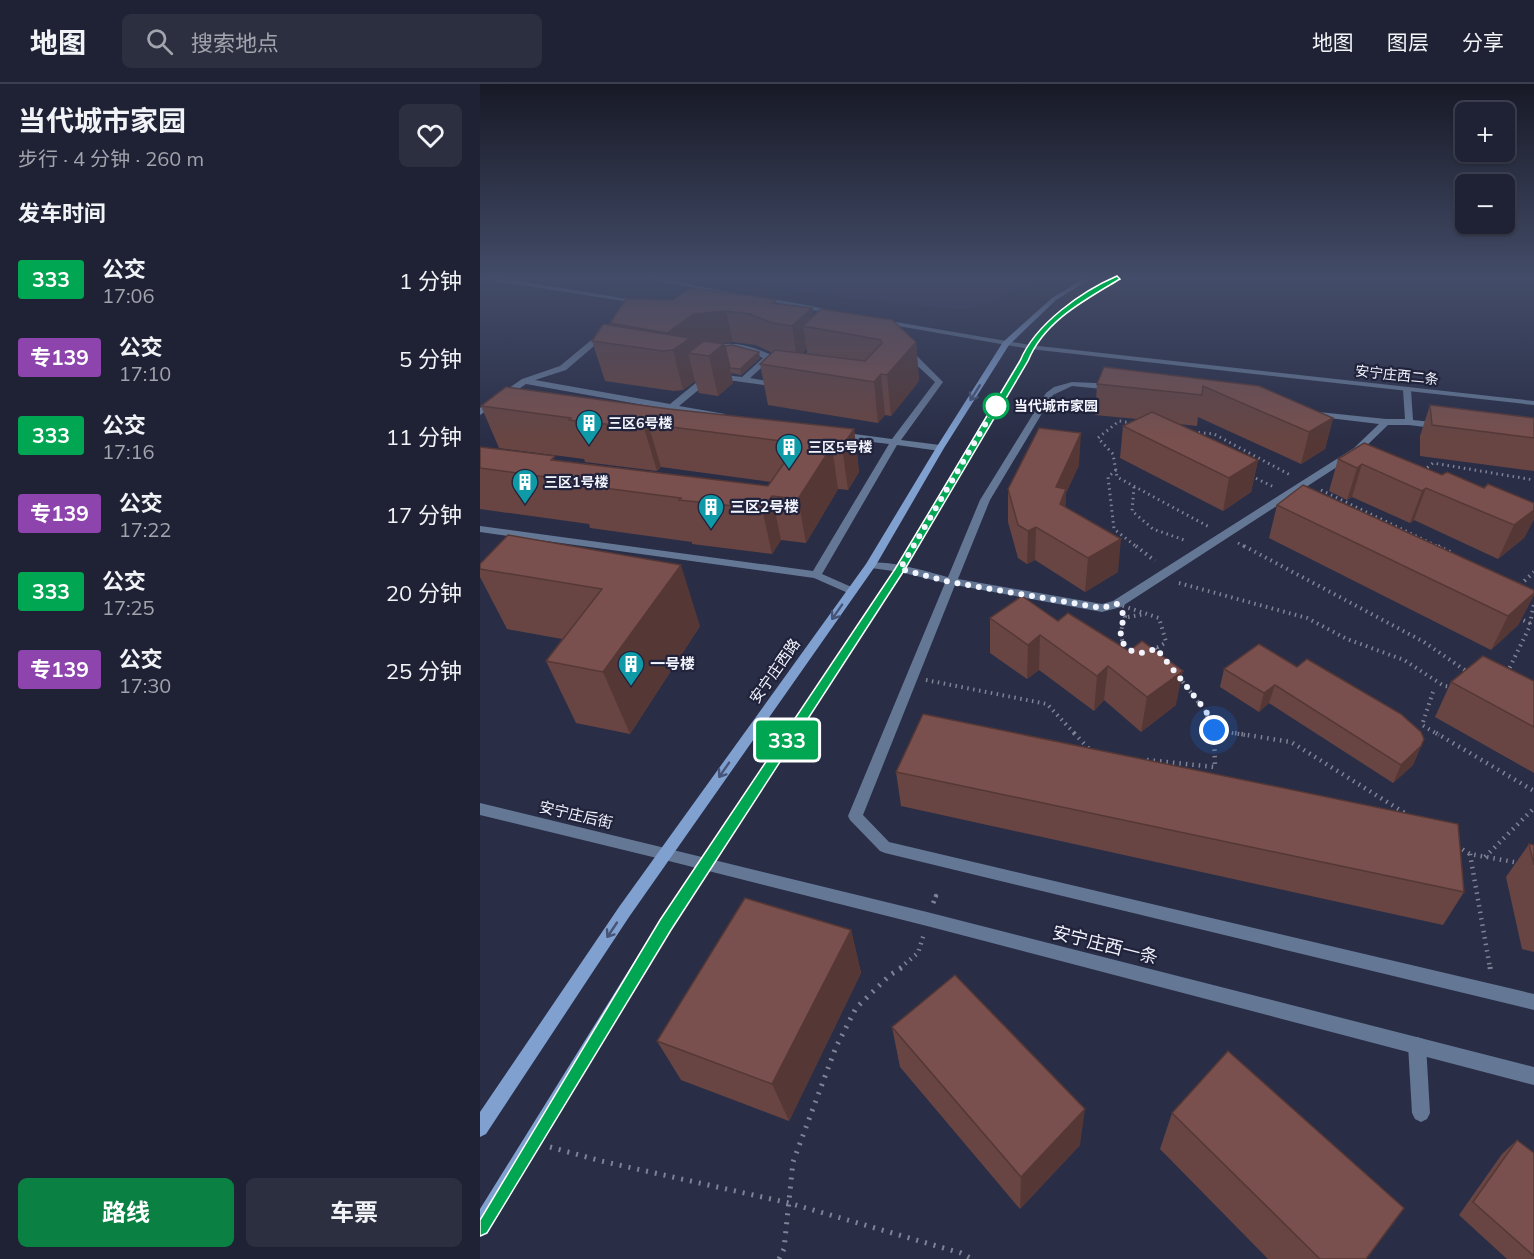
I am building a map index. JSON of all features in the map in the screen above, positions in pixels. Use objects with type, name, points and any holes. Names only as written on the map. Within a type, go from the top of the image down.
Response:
[{"type":"main road","name":"安宁庄西路","points":[[480,1128],[665,854],[871,565],[940,448],[1006,344],[1018,333]]},
{"type":"main road","points":[[480,1227],[665,925],[900,569],[1024,361],[1030,347],[1042,333]]},
{"type":"street","points":[[480,412],[525,381],[563,368],[607,333]]},
{"type":"street","name":"安宁庄西二条","points":[[944,333],[1030,347],[1534,403]]},
{"type":"street","points":[[708,349],[744,347],[790,366]]},
{"type":"street","points":[[584,351],[601,351]]},
{"type":"street","points":[[584,351],[593,355]]},
{"type":"street","points":[[816,575],[894,443],[939,382],[913,357],[892,353]]},
{"type":"street","points":[[744,380],[769,357]]},
{"type":"street","points":[[699,373],[790,387]]},
{"type":"street","points":[[672,407],[711,375]]},
{"type":"street","points":[[525,381],[728,417]]},
{"type":"street","points":[[1118,389],[1072,383],[1057,387],[1050,393],[985,500],[855,816],[885,847],[1534,1002]]},
{"type":"street","points":[[1407,390],[1408,422]]},
{"type":"street","points":[[1305,412],[1386,422],[1454,427]]},
{"type":"street","points":[[871,565],[900,569],[950,582],[1102,608],[1117,604],[1357,450],[1386,422]]},
{"type":"street","points":[[831,434],[940,448]]},
{"type":"street","points":[[480,529],[816,575],[852,591]]},
{"type":"street","name":"安宁庄后街","points":[[480,808],[665,854]]},
{"type":"street","name":"安宁庄西一条","points":[[665,854],[928,919],[1534,1076]]},
{"type":"street","points":[[1417,1045],[1421,1113]]},
{"type":"path","points":[[1142,425],[1119,421],[1098,438],[1113,454],[1117,477],[1424,642],[1471,674]]},
{"type":"path","points":[[1126,431],[1131,423]]},
{"type":"path","points":[[1190,431],[1214,434],[1306,483],[1461,556]]},
{"type":"path","points":[[1418,474],[1433,463],[1534,480]]},
{"type":"path","points":[[1116,470],[1108,477],[1114,529],[1168,571]]},
{"type":"path","points":[[1250,476],[1288,494]]},
{"type":"path","points":[[1134,487],[1131,511],[1153,529],[1176,538],[1208,545]]},
{"type":"path","points":[[1520,585],[1534,572]]},
{"type":"path","points":[[1158,577],[1307,618],[1347,639],[1404,660],[1444,686],[1455,687]]},
{"type":"path","points":[[1510,580],[1527,588]]},
{"type":"path","points":[[1117,604],[1159,618],[1166,642],[1150,652],[1131,651],[1121,642],[1119,629],[1125,617]]},
{"type":"path","points":[[1117,604],[1125,617]]},
{"type":"path","points":[[1505,675],[1532,625],[1534,604]]},
{"type":"path","points":[[1509,613],[1532,625]]},
{"type":"path","points":[[1125,617],[1147,614]]},
{"type":"path","points":[[1156,648],[1169,666]]},
{"type":"path","points":[[1146,760],[1215,767],[1214,730],[1206,711],[1176,674]]},
{"type":"path","points":[[911,677],[1047,704],[1094,755]]},
{"type":"path","points":[[1433,692],[1422,724],[1534,791]]},
{"type":"path","points":[[1214,730],[1291,742],[1411,817]]},
{"type":"path","points":[[1485,857],[1534,808]]},
{"type":"path","points":[[1451,842],[1470,854],[1524,864]]},
{"type":"path","points":[[1470,854],[1494,993]]},
{"type":"path","points":[[779,1259],[784,1249],[793,1162],[836,1047],[856,1008],[870,992],[910,962],[918,953],[928,919]]},
{"type":"path","points":[[532,1142],[601,1161],[789,1203],[972,1259]]},
{"type":"building","points":[[597,333],[658,333],[690,338],[673,350],[663,351],[592,341]]},
{"type":"building","points":[[841,333],[906,333],[916,342],[887,375],[881,374],[874,382],[760,364],[775,350],[865,361],[882,343],[881,340]]},
{"type":"building","points":[[704,341],[724,344],[709,356],[688,353]]},
{"type":"building","points":[[732,345],[759,352],[740,369],[730,368],[725,346]]},
{"type":"building","points":[[1104,367],[1259,386],[1333,418],[1309,432],[1203,386],[1202,395],[1097,384]]},
{"type":"building","points":[[506,387],[669,409],[854,429],[842,447],[832,446],[798,499],[772,496],[762,509],[679,500],[681,498],[573,484],[576,481],[480,468],[480,447],[555,456],[551,460],[768,486],[798,443],[648,424],[644,428],[569,420],[571,418],[481,406]]},
{"type":"building","points":[[1430,405],[1534,418],[1534,438],[1432,425]]},
{"type":"building","points":[[1152,412],[1258,460],[1229,478],[1123,426]]},
{"type":"building","points":[[1039,428],[1081,433],[1056,487],[1066,489],[1060,504],[1121,539],[1088,558],[1036,527],[1028,531],[1018,525],[1008,489]]},
{"type":"building","points":[[1364,443],[1442,475],[1447,472],[1484,488],[1488,484],[1534,503],[1534,510],[1514,525],[1426,488],[1422,491],[1362,464],[1357,468],[1338,459]]},
{"type":"building","points":[[1303,485],[1534,590],[1534,593],[1508,616],[1277,505]]},
{"type":"building","points":[[508,535],[681,565],[603,672],[546,661],[602,589],[480,569],[480,564]]},
{"type":"building","points":[[1022,596],[1058,621],[1068,613],[1129,651],[1142,641],[1183,671],[1147,697],[1108,666],[1097,676],[1040,635],[1028,645],[990,618]]},
{"type":"building","points":[[1259,644],[1297,667],[1307,659],[1401,714],[1421,732],[1424,739],[1421,746],[1401,765],[1275,685],[1264,693],[1224,669]]},
{"type":"building","points":[[1483,656],[1534,681],[1534,727],[1451,682]]},
{"type":"building","points":[[923,714],[1458,824],[1464,892],[896,772]]},
{"type":"building","points":[[1529,844],[1534,845],[1534,865]]},
{"type":"building","points":[[745,898],[851,930],[772,1084],[657,1041]]},
{"type":"building","points":[[955,975],[1085,1109],[1021,1177],[892,1027]]},
{"type":"building","points":[[1228,1051],[1404,1208],[1366,1259],[1320,1259],[1172,1113]]},
{"type":"building","points":[[1517,1140],[1534,1153],[1534,1256],[1473,1202]]},
{"type":"bus line","name":"333","points":[[480,1227],[665,925],[900,569],[973,443],[1024,361],[1030,347],[1043,333]]},
{"type":"place","name":"当代城市家园","points":[[996,406]]},
{"type":"place","name":"三区6号楼","points":[[589,446]]},
{"type":"place","name":"三区5号楼","points":[[789,470]]},
{"type":"place","name":"三区1号楼","points":[[525,505]]},
{"type":"place","name":"三区2号楼","points":[[711,530]]},
{"type":"place","name":"一号楼","points":[[631,687]]},
{"type":"route","points":[[996,406],[900,569],[950,582],[1102,608],[1117,604],[1125,617],[1119,629],[1121,642],[1131,651],[1150,652],[1156,648],[1206,711],[1214,730]]}]
